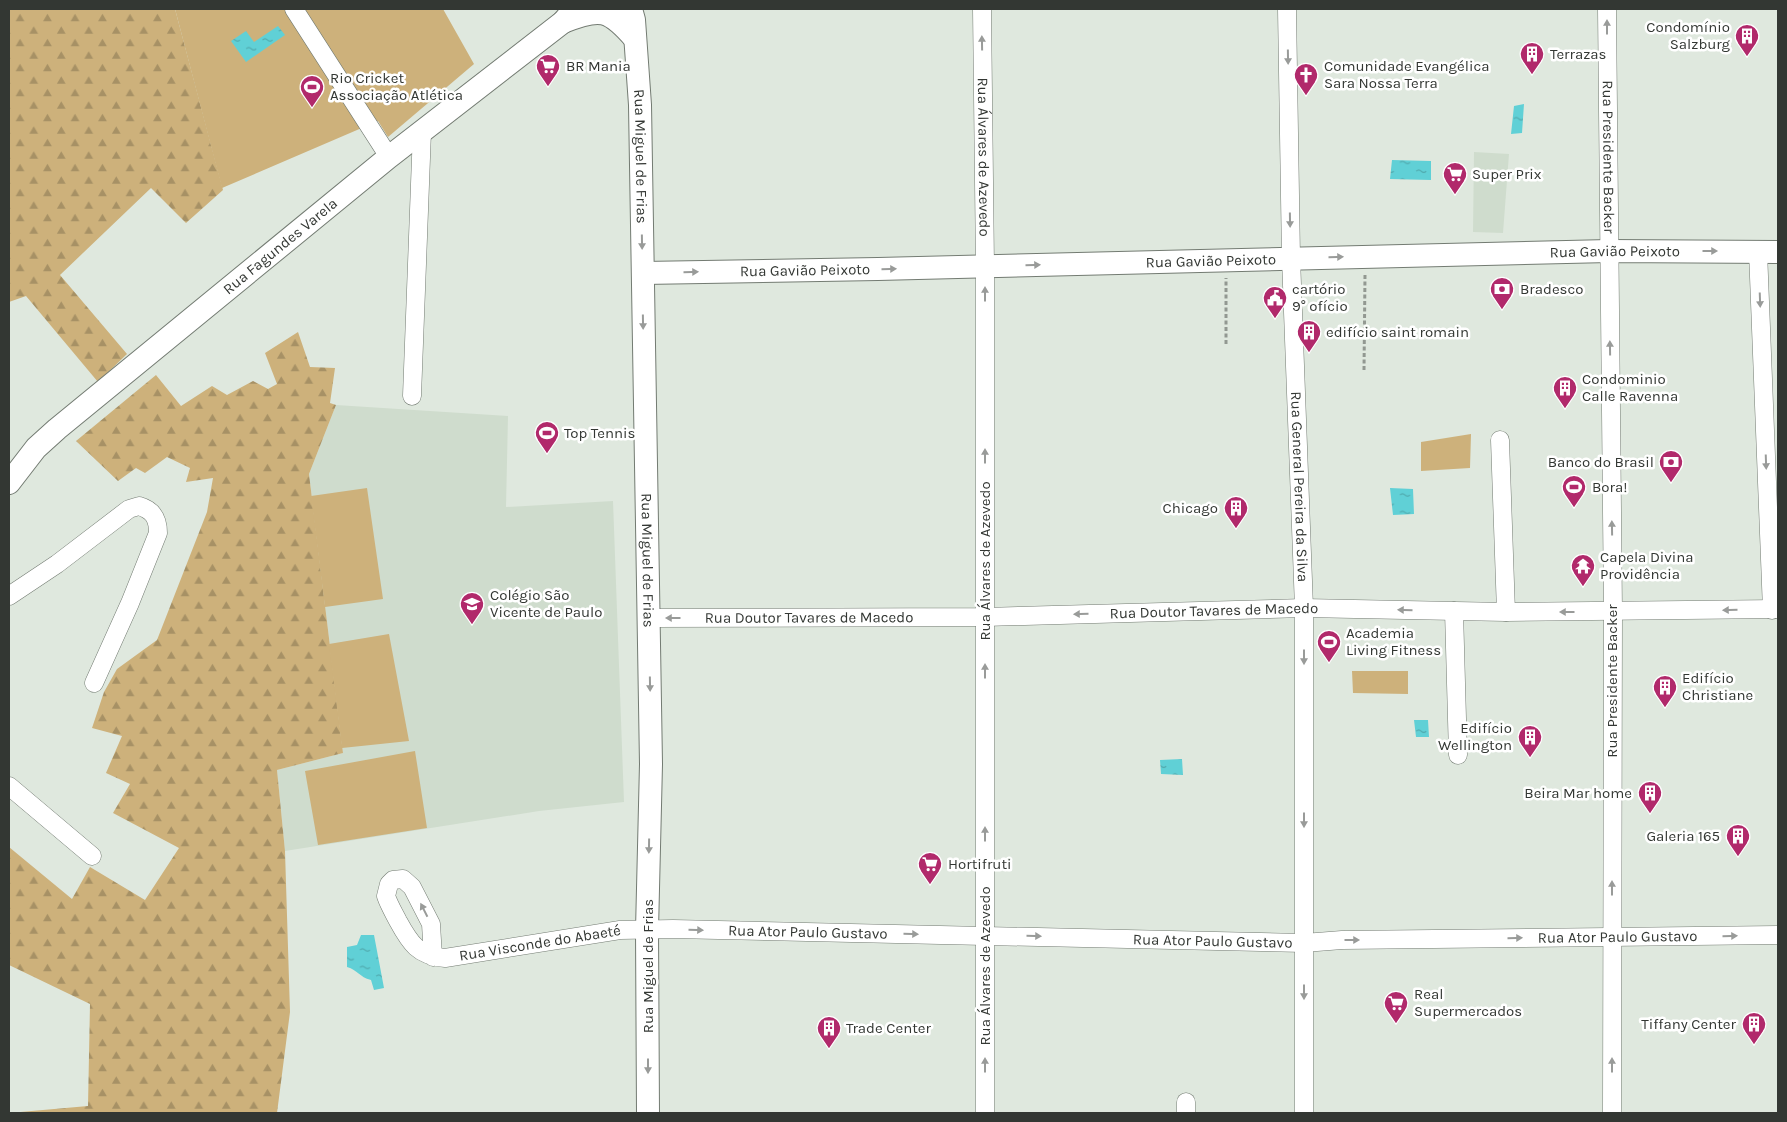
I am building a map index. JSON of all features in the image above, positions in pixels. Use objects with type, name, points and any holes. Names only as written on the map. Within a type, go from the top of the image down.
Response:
[{"type":"main road","name":"Rua Miguel de Frias","points":[[631,9],[636,39],[640,105],[649,618],[651,764],[647,930],[648,1113]]},
{"type":"main road","name":"Rua Fagundes Varela","points":[[9,482],[36,448],[56,429],[388,157],[568,15],[601,12],[617,20],[636,39]]},
{"type":"main road","name":"Rua Gavião Peixoto","points":[[643,273],[985,267],[1608,251],[1768,252]]},
{"type":"street","points":[[294,9],[388,157]]},
{"type":"street","name":"Rua Álvares de Azevedo","points":[[982,9],[985,267],[985,1113]]},
{"type":"street","name":"Rua General Pereira da Silva","points":[[1287,9],[1291,258],[1304,608],[1304,1113]]},
{"type":"street","name":"Rua Presidente Backer","points":[[1607,9],[1613,612],[1612,1113]]},
{"type":"street","points":[[412,396],[422,131]]},
{"type":"street","points":[[1768,252],[1775,610]]},
{"type":"street","points":[[1500,440],[1506,612]]},
{"type":"street","points":[[9,596],[57,564],[129,509],[139,506],[151,511],[156,517],[158,533],[130,603],[94,683]]},
{"type":"street","name":"Rua Doutor Tavares de Macedo","points":[[649,618],[985,617],[1304,608],[1506,612],[1775,610]]},
{"type":"street","points":[[1454,611],[1458,756]]},
{"type":"street","points":[[9,786],[92,856]]},
{"type":"street","name":"Rua Visconde do Abaeté","points":[[433,957],[445,958],[620,930],[647,930]]},
{"type":"street","name":"Rua Ator Paulo Gustavo","points":[[647,930],[986,935],[1304,943],[1342,940],[1778,935]]},
{"type":"path","points":[[1364,370],[1366,257]]},
{"type":"path","points":[[1226,260],[1226,344]]},
{"type":"shaded area","points":[[1474,152],[1509,154],[1503,233],[1473,232]]},
{"type":"shaded area","name":"Colégio São Vicente de Paulo","points":[[336,405],[508,416],[506,507],[613,501],[624,802],[539,811],[285,851],[277,770],[343,753],[309,474]]},
{"type":"green space","points":[[9,9],[175,9],[223,190],[186,223],[151,188],[60,275],[127,354],[98,382],[26,296],[9,302]]},
{"type":"green space","name":"Rio Cricket Associação Atlética","points":[[175,9],[443,9],[474,64],[388,137],[378,121],[222,188]]},
{"type":"green space","points":[[298,332],[310,367],[335,368],[330,403],[336,405],[309,474],[343,753],[277,770],[285,851],[290,1012],[277,1113],[9,1113],[88,1106],[90,1004],[9,965],[9,847],[72,899],[90,867],[145,900],[179,848],[113,813],[130,784],[106,773],[122,736],[92,728],[104,692],[117,669],[157,640],[207,512],[213,478],[186,482],[190,468],[167,457],[145,473],[136,468],[118,481],[76,441],[156,375],[181,406],[212,386],[227,395],[253,381],[268,389],[277,384],[265,353]]},
{"type":"green space","points":[[1471,434],[1470,468],[1421,471],[1421,442]]},
{"type":"green space","points":[[367,488],[383,599],[325,607],[311,496]]},
{"type":"green space","points":[[389,634],[409,741],[342,748],[329,644]]},
{"type":"green space","points":[[1352,671],[1408,671],[1408,694],[1353,693]]},
{"type":"green space","points":[[415,751],[427,828],[318,845],[305,771]]},
{"type":"water","points":[[278,26],[285,35],[246,62],[231,41],[246,31],[254,42]]},
{"type":"water","points":[[1524,104],[1522,133],[1511,134],[1514,106]]},
{"type":"water","points":[[1392,160],[1431,161],[1431,180],[1390,179]]},
{"type":"water","points":[[1390,488],[1413,489],[1414,514],[1393,515]]},
{"type":"water","points":[[1414,720],[1428,720],[1429,737],[1416,737]]},
{"type":"water","points":[[1182,759],[1183,775],[1161,774],[1160,760]]},
{"type":"water","points":[[361,935],[374,935],[384,988],[374,990],[371,980],[347,967],[347,947],[357,945]]},
{"type":"place","name":"Condomínio Salzburg","points":[[1747,57]]},
{"type":"place","name":"Terrazas","points":[[1532,75]]},
{"type":"place","name":"BR Mania","points":[[548,87]]},
{"type":"place","name":"Comunidade Evangélica Sara Nossa Terra","points":[[1306,96]]},
{"type":"place","name":"Rio Cricket Associação Atlética","points":[[312,108]]},
{"type":"place","name":"Super Prix","points":[[1455,195]]},
{"type":"place","name":"Bradesco","points":[[1502,310]]},
{"type":"place","name":"cartório 9° ofício","points":[[1275,319]]},
{"type":"place","name":"edifício saint romain","points":[[1309,353]]},
{"type":"place","name":"Condominio Calle Ravenna","points":[[1565,409]]},
{"type":"place","name":"Top Tennis","points":[[547,454]]},
{"type":"place","name":"Banco do Brasil","points":[[1671,483]]},
{"type":"place","name":"Bora!","points":[[1574,508]]},
{"type":"place","name":"Chicago","points":[[1236,529]]},
{"type":"place","name":"Capela Divina Providência","points":[[1583,587]]},
{"type":"place","name":"Colégio São Vicente de Paulo","points":[[472,625]]},
{"type":"place","name":"Academia Living Fitness","points":[[1329,663]]},
{"type":"place","name":"Edifício Christiane","points":[[1665,708]]},
{"type":"place","name":"Edifício Wellington","points":[[1530,758]]},
{"type":"place","name":"Beira Mar home","points":[[1650,814]]},
{"type":"place","name":"Galeria 165","points":[[1738,857]]},
{"type":"place","name":"Hortifruti","points":[[930,885]]},
{"type":"place","name":"Real Supermercados","points":[[1396,1024]]},
{"type":"place","name":"Tiffany Center","points":[[1754,1045]]},
{"type":"place","name":"Trade Center","points":[[829,1049]]}]
